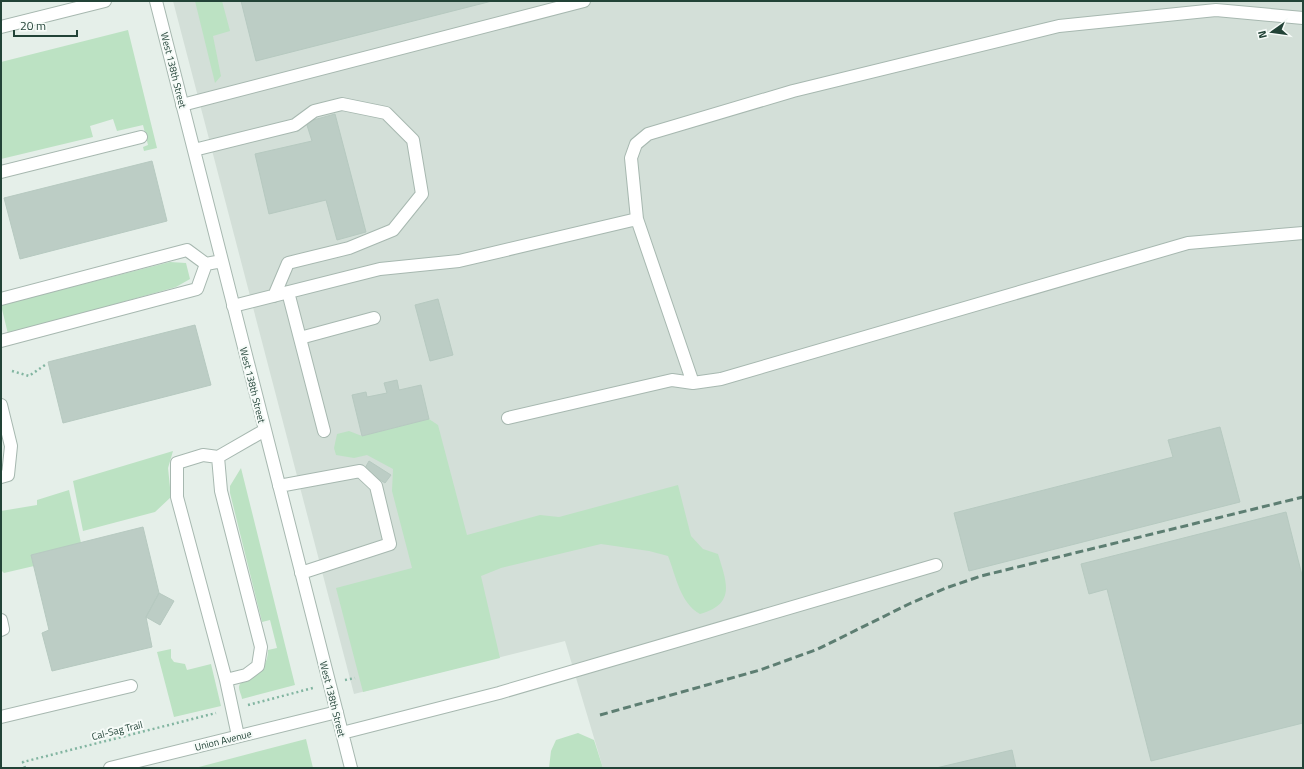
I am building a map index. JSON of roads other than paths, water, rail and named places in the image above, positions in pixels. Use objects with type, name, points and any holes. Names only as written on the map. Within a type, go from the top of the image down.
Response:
[{"type":"street","points":[[1,27],[105,1]]},
{"type":"street","name":"West 138th Street","points":[[156,1],[351,768]]},
{"type":"street","points":[[182,105],[584,1]]},
{"type":"street","points":[[693,384],[637,219],[631,158],[636,144],[648,134],[793,91],[1060,26],[1216,10],[1303,18]]},
{"type":"street","points":[[194,150],[295,125],[314,112],[342,104],[386,113],[413,140],[422,194],[393,230],[349,248],[288,263],[274,296]]},
{"type":"street","points":[[1,172],[141,137]]},
{"type":"street","points":[[233,306],[380,268],[459,262],[637,219]]},
{"type":"street","points":[[508,418],[672,380],[693,384],[721,379],[1188,243],[1303,233]]},
{"type":"street","points":[[1,299],[187,250],[206,264],[222,261]]},
{"type":"street","points":[[1,341],[197,289],[206,264]]},
{"type":"street","points":[[288,292],[324,431]]},
{"type":"street","points":[[300,338],[374,318]]},
{"type":"street","points":[[1,406],[11,446],[8,475],[1,477]]},
{"type":"street","points":[[238,736],[226,680],[177,497],[177,463],[203,455],[218,457],[265,430]]},
{"type":"street","points":[[218,457],[221,491],[261,647],[258,666],[246,675],[226,680]]},
{"type":"street","points":[[279,486],[360,471],[376,486],[390,544],[301,573]]},
{"type":"street","points":[[342,733],[500,693],[936,565]]},
{"type":"street","points":[[1,620],[3,630],[1,630]]},
{"type":"street","points":[[1,717],[131,686]]},
{"type":"street","name":"Union Avenue","points":[[110,768],[337,712]]},
{"type":"railway","points":[[600,715],[760,670],[818,649],[911,603],[946,588],[981,576],[1303,497]]}]
